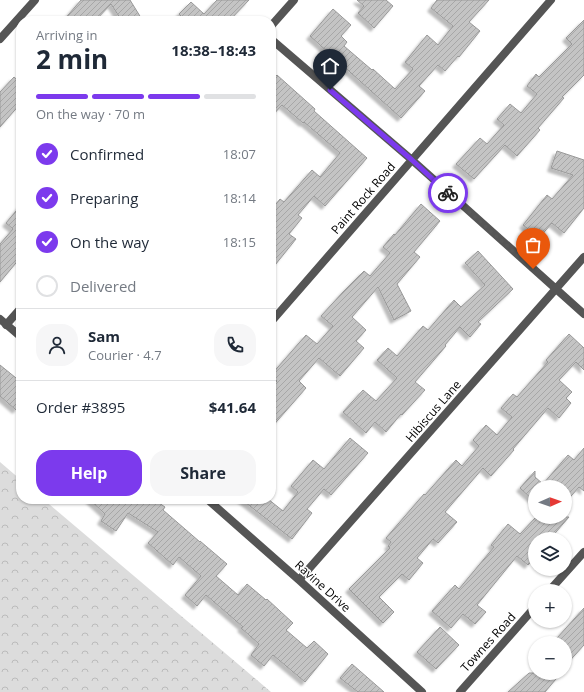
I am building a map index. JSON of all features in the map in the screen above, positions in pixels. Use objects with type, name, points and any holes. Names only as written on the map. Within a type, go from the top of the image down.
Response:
[{"type":"street","points":[[21,16],[35,0]]},
{"type":"street","points":[[276,20],[294,0]]},
{"type":"street","name":"Paint Rock Road","points":[[276,316],[551,0]]},
{"type":"street","points":[[0,39],[16,21]]},
{"type":"street","points":[[276,44],[412,160],[584,314]]},
{"type":"street","name":"Hibiscus Lane","points":[[299,580],[584,257]]},
{"type":"street","points":[[6,325],[16,314]]},
{"type":"street","points":[[0,319],[16,333]]},
{"type":"street","name":"Ravine Drive","points":[[214,504],[422,692]]},
{"type":"street","points":[[555,584],[584,552]]},
{"type":"street","name":"Townes Road","points":[[460,692],[528,615]]},
{"type":"green space","points":[[0,462],[16,476],[16,504],[49,504],[271,692],[0,692]]},
{"type":"building","points":[[81,0],[130,0],[140,16],[119,16],[111,4],[100,16],[67,16]]},
{"type":"building","points":[[217,0],[249,0],[234,16],[181,16],[179,14],[191,2],[204,14]]},
{"type":"building","points":[[357,0],[386,0],[393,6],[374,28],[358,13],[364,6]]},
{"type":"building","points":[[437,0],[489,0],[469,22],[480,31],[459,57],[458,56],[445,71],[438,65],[419,86],[425,91],[401,118],[310,36],[333,9],[351,25],[341,36],[347,42],[344,46],[395,89],[413,69],[405,62],[427,35],[438,45],[453,26],[431,8]]},
{"type":"building","points":[[584,20],[584,75],[562,97],[564,98],[538,128],[540,130],[517,156],[505,145],[474,179],[456,164],[480,138],[487,144],[504,125],[497,119],[510,104],[521,113],[537,94],[527,86],[536,74],[539,77],[572,44],[566,38]]},
{"type":"building","points":[[277,75],[315,109],[314,111],[367,158],[325,206],[314,196],[298,215],[302,218],[289,234],[296,239],[276,264],[276,204],[280,199],[284,202],[312,170],[320,177],[340,153],[282,105],[276,112]]},
{"type":"building","points":[[14,77],[16,79],[16,109],[0,127],[0,92]]},
{"type":"building","points":[[557,151],[584,160],[584,208],[564,233],[552,223],[539,238],[523,225],[547,195],[552,199],[573,175],[551,168]]},
{"type":"building","points":[[421,204],[440,221],[414,252],[420,257],[397,284],[411,311],[394,320],[378,287],[352,317],[366,330],[356,341],[364,348],[340,376],[319,358],[299,381],[306,388],[276,422],[276,369],[306,335],[317,344],[333,326],[321,316],[364,271],[370,276],[390,253],[383,247],[394,234],[395,235]]},
{"type":"building","points":[[16,211],[16,263],[0,282],[0,244],[13,229],[6,223]]},
{"type":"building","points":[[478,251],[513,289],[478,322],[481,324],[470,337],[460,327],[415,382],[425,390],[402,415],[401,414],[386,432],[375,422],[366,433],[343,412],[363,390],[376,401],[397,378],[377,360],[388,348],[397,356],[423,326],[428,330],[454,300],[461,307],[485,285],[465,263]]},
{"type":"building","points":[[569,334],[584,348],[584,370],[576,362],[559,380],[572,392],[566,398],[571,403],[559,418],[548,408],[491,476],[483,468],[445,512],[457,522],[438,543],[433,539],[417,558],[423,563],[409,580],[402,574],[379,597],[394,612],[383,623],[349,589],[390,548],[388,546],[391,542],[386,538],[424,494],[425,495],[456,460],[462,466],[479,446],[473,440],[486,425],[497,435],[512,417],[501,408],[513,394],[517,397],[548,362],[546,360]]},
{"type":"building","points":[[0,365],[16,378],[16,410],[0,396]]},
{"type":"building","points":[[350,438],[368,453],[331,495],[324,489],[307,509],[312,513],[292,539],[247,504],[274,504],[283,511],[298,492],[291,486],[313,460],[324,469]]},
{"type":"building","points":[[584,448],[584,491],[579,487],[572,495],[572,480],[546,480],[568,455],[574,460]]},
{"type":"building","points":[[535,471],[535,477],[538,480],[528,480],[528,495],[520,488]]},
{"type":"building","points":[[94,504],[160,504],[165,507],[163,510],[227,564],[216,576],[238,595],[247,584],[266,600],[267,599],[293,623],[286,630],[307,648],[314,641],[328,654],[305,682],[273,655],[264,666],[251,655],[259,644],[241,628],[243,627],[206,595],[197,606],[185,595],[201,576],[179,557],[173,565],[148,543],[158,532],[128,513],[116,531],[101,521],[105,514]]},
{"type":"building","points":[[508,524],[520,534],[529,524],[563,524],[556,532],[528,532],[528,565],[517,556],[477,605],[486,612],[475,624],[463,614],[451,628],[432,611],[455,585],[459,589],[494,547],[491,545]]},
{"type":"building","points":[[584,608],[584,645],[572,658],[572,636],[559,636],[566,628],[572,628],[572,621]]},
{"type":"building","points":[[440,627],[459,645],[436,669],[417,652]]},
{"type":"building","points":[[352,664],[384,692],[358,692],[340,678]]},
{"type":"building","points":[[528,674],[528,680],[555,680],[545,692],[508,692]]},
{"type":"way so far","points":[[448,193],[533,269]]},
{"type":"route","points":[[330,90],[448,193]]}]
